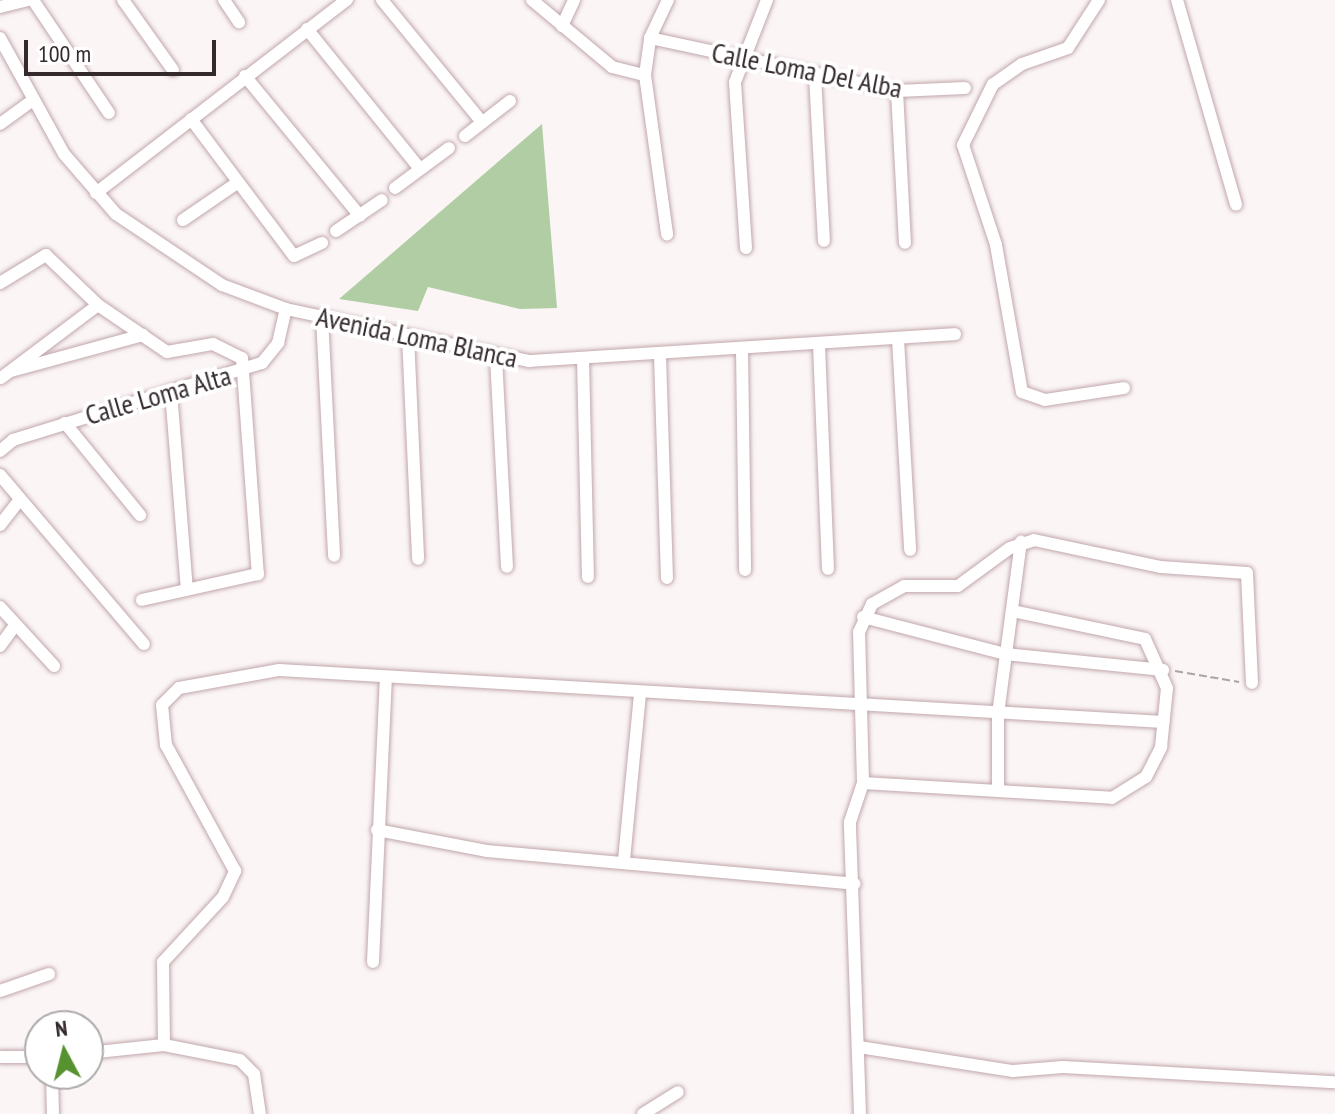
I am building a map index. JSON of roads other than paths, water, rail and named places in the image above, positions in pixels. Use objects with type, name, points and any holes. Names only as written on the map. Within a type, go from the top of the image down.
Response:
[{"type":"street","points":[[0,7],[31,0],[109,113]]},
{"type":"street","points":[[123,0],[173,70]]},
{"type":"street","points":[[224,0],[239,22]]},
{"type":"street","points":[[96,193],[347,0]]},
{"type":"street","points":[[382,0],[482,122]]},
{"type":"street","points":[[532,0],[562,26],[631,74],[645,75]]},
{"type":"street","points":[[562,26],[574,0]]},
{"type":"street","points":[[667,234],[645,75],[650,38],[668,0]]},
{"type":"street","points":[[746,248],[739,61],[767,0]]},
{"type":"street","points":[[1099,0],[1068,48],[1022,64],[993,84],[963,145],[1003,272],[1017,381],[1034,400],[1124,388]]},
{"type":"street","points":[[1177,0],[1236,205]]},
{"type":"street","points":[[307,29],[420,169]]},
{"type":"street","name":"Avenida Loma Blanca","points":[[0,38],[30,102],[96,193],[173,257],[286,309],[496,357],[583,359],[660,356],[955,334]]},
{"type":"street","name":"Calle Loma Del Alba","points":[[650,38],[739,61],[897,91],[965,88]]},
{"type":"street","points":[[245,76],[360,216]]},
{"type":"street","points":[[815,76],[824,241]]},
{"type":"street","points":[[897,91],[905,243]]},
{"type":"street","points":[[465,136],[510,101]]},
{"type":"street","points":[[0,124],[30,102]]},
{"type":"street","points":[[191,119],[297,258],[322,243]]},
{"type":"street","points":[[395,188],[449,148]]},
{"type":"street","points":[[183,220],[237,183]]},
{"type":"street","points":[[336,231],[382,200]]},
{"type":"street","points":[[0,283],[42,254],[98,305],[171,354],[219,344],[239,353],[243,370],[256,577],[142,600]]},
{"type":"street","points":[[6,374],[98,305]]},
{"type":"street","name":"Calle Loma Alta","points":[[0,451],[65,423],[243,370],[273,355],[286,309]]},
{"type":"street","points":[[322,317],[334,556]]},
{"type":"street","points":[[6,374],[143,335]]},
{"type":"street","points":[[408,336],[418,559]]},
{"type":"street","points":[[898,339],[910,550]]},
{"type":"street","points":[[819,345],[828,569]]},
{"type":"street","points":[[742,350],[745,570]]},
{"type":"street","points":[[660,356],[667,578]]},
{"type":"street","points":[[496,357],[507,567]]},
{"type":"street","points":[[583,359],[588,577]]},
{"type":"street","points":[[171,392],[187,589]]},
{"type":"street","points":[[65,423],[140,515]]},
{"type":"street","points":[[0,475],[18,502],[144,644]]},
{"type":"street","points":[[0,525],[18,502]]},
{"type":"street","points":[[998,789],[998,714],[1021,542]]},
{"type":"street","points":[[860,1114],[855,884],[850,822],[863,783],[863,617],[893,589],[970,581],[1021,542],[1074,544],[1161,567],[1247,573],[1252,683]]},
{"type":"street","points":[[0,607],[54,666]]},
{"type":"street","points":[[863,783],[1126,795],[1154,764],[1163,722],[1163,670],[1136,634],[1012,611]]},
{"type":"street","points":[[863,617],[1005,654],[1163,670]]},
{"type":"street","points":[[0,646],[15,625]]},
{"type":"street","points":[[164,1045],[163,962],[223,897],[235,871],[166,745],[161,715],[167,696],[260,670],[864,708],[1163,722]]},
{"type":"street","points":[[373,962],[386,678]]},
{"type":"street","points":[[624,860],[640,694]]},
{"type":"street","points":[[377,830],[487,851],[624,860],[855,884]]},
{"type":"street","points":[[0,991],[49,974]]},
{"type":"street","points":[[104,1051],[164,1045],[216,1052],[248,1065],[260,1114]]},
{"type":"street","points":[[859,1047],[1013,1071],[1063,1067],[1335,1082]]},
{"type":"street","points":[[0,1057],[24,1057]]},
{"type":"street","points":[[52,1090],[53,1114]]},
{"type":"street","points":[[643,1114],[678,1092]]}]
